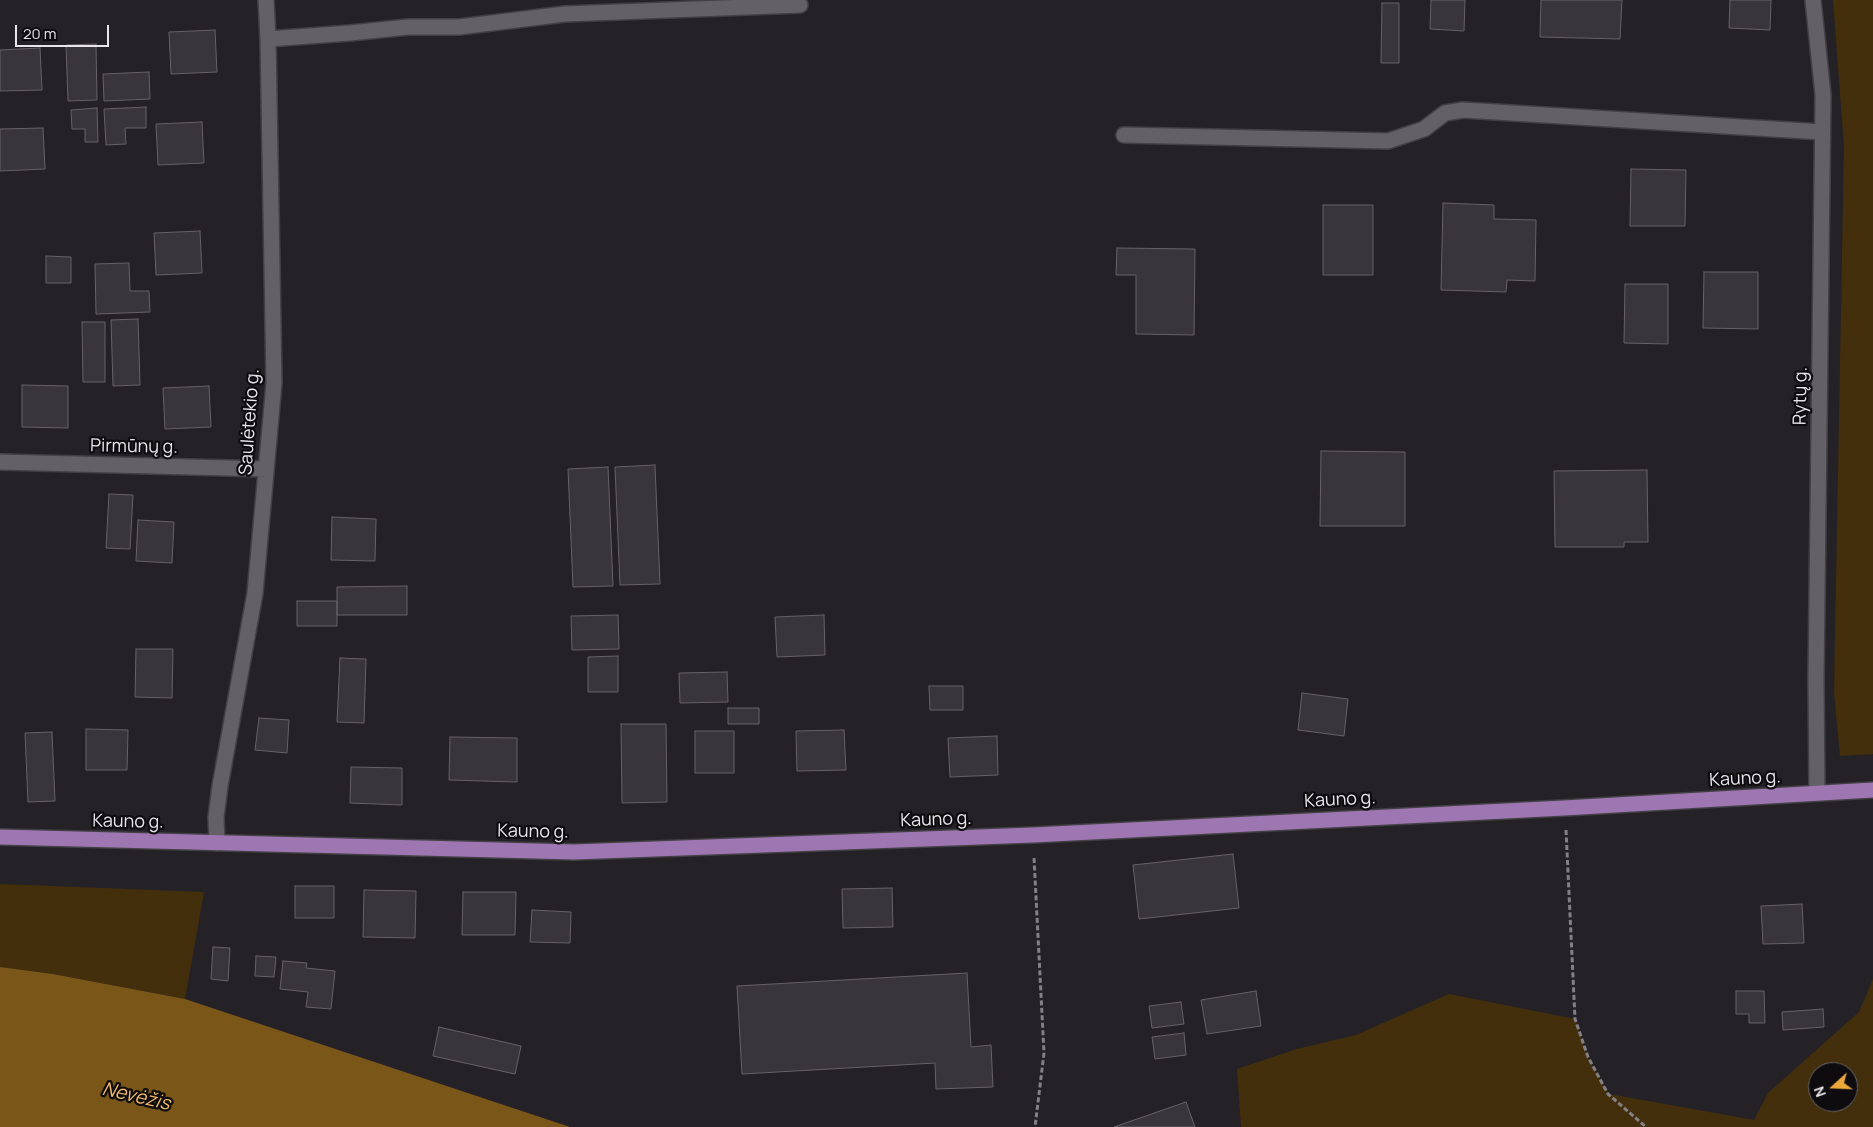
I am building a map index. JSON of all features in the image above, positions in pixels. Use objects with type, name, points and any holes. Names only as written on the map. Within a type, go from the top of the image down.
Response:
[{"type":"main road","name":"Kauno g.","points":[[0,837],[574,852],[1033,835],[1873,790]]},
{"type":"street","name":"Saulėtekio g.","points":[[217,843],[216,817],[220,786],[255,593],[274,383],[266,0]]},
{"type":"street","name":"Rytų g.","points":[[1814,0],[1823,95],[1816,679],[1817,793]]},
{"type":"street","points":[[268,39],[408,27],[459,26],[565,14],[800,5]]},
{"type":"street","points":[[1124,135],[1388,141],[1424,129],[1446,113],[1463,110],[1822,132]]},
{"type":"street","name":"Pirmūnų g.","points":[[0,462],[266,469]]},
{"type":"path","points":[[1564,808],[1575,1019],[1588,1057],[1608,1094],[1646,1127]]},
{"type":"path","points":[[1033,835],[1044,1053],[1035,1127]]},
{"type":"shaded area","points":[[1833,0],[1873,0],[1873,754],[1840,756],[1834,692],[1844,146]]},
{"type":"shaded area","points":[[0,884],[204,892],[185,999],[53,974],[0,967]]},
{"type":"shaded area","points":[[1873,979],[1873,1127],[1241,1127],[1237,1069],[1297,1049],[1356,1035],[1449,994],[1575,1019],[1588,1057],[1609,1094],[1754,1120],[1768,1093],[1859,1012]]},
{"type":"water","name":"Nevėžis","points":[[0,967],[53,974],[185,999],[570,1127],[0,1127]]},
{"type":"building","points":[[1431,0],[1465,0],[1464,31],[1430,29]]},
{"type":"building","points":[[1541,0],[1622,0],[1620,39],[1540,37]]},
{"type":"building","points":[[1730,0],[1771,0],[1770,30],[1729,28]]},
{"type":"building","points":[[1382,3],[1399,3],[1399,63],[1381,63]]},
{"type":"building","points":[[215,30],[217,72],[171,74],[169,32]]},
{"type":"building","points":[[96,44],[97,100],[68,101],[66,45]]},
{"type":"building","points":[[40,48],[42,90],[0,91],[0,50]]},
{"type":"building","points":[[149,72],[150,99],[104,101],[103,74]]},
{"type":"building","points":[[146,107],[146,128],[125,128],[126,144],[106,145],[104,109]]},
{"type":"building","points":[[97,108],[98,142],[85,142],[85,129],[72,129],[71,110]]},
{"type":"building","points":[[202,122],[204,163],[158,165],[156,124]]},
{"type":"building","points":[[43,128],[45,169],[0,171],[0,129]]},
{"type":"building","points":[[1631,169],[1686,170],[1685,226],[1630,226]]},
{"type":"building","points":[[1443,203],[1494,205],[1494,219],[1536,220],[1535,281],[1507,280],[1506,292],[1441,290]]},
{"type":"building","points":[[1323,205],[1373,205],[1373,275],[1323,275]]},
{"type":"building","points":[[200,231],[202,273],[156,275],[154,233]]},
{"type":"building","points":[[1117,248],[1195,249],[1194,335],[1136,334],[1136,275],[1116,275]]},
{"type":"building","points":[[46,256],[71,257],[71,283],[46,283]]},
{"type":"building","points":[[129,263],[130,291],[149,291],[150,312],[96,314],[95,264]]},
{"type":"building","points":[[1704,272],[1758,272],[1758,329],[1703,328]]},
{"type":"building","points":[[1625,284],[1668,284],[1668,344],[1624,343]]},
{"type":"building","points":[[138,319],[140,385],[113,386],[111,320]]},
{"type":"building","points":[[82,322],[105,322],[105,382],[83,382]]},
{"type":"building","points":[[22,385],[68,386],[68,428],[22,427]]},
{"type":"building","points":[[209,386],[211,427],[165,429],[163,388]]},
{"type":"building","points":[[1321,451],[1405,452],[1405,526],[1320,526]]},
{"type":"building","points":[[655,465],[660,584],[620,585],[615,467]]},
{"type":"building","points":[[608,467],[613,586],[573,587],[568,469]]},
{"type":"building","points":[[1647,470],[1648,542],[1624,542],[1624,547],[1555,547],[1554,471]]},
{"type":"building","points":[[109,494],[133,495],[130,549],[106,548]]},
{"type":"building","points":[[332,517],[376,519],[375,561],[331,560]]},
{"type":"building","points":[[138,520],[174,522],[172,563],[136,561]]},
{"type":"building","points":[[407,586],[407,615],[337,615],[337,587]]},
{"type":"building","points":[[297,601],[337,601],[337,626],[297,626]]},
{"type":"building","points":[[618,615],[619,649],[572,650],[571,616]]},
{"type":"building","points":[[824,615],[825,655],[777,657],[775,617]]},
{"type":"building","points":[[136,649],[173,649],[172,698],[135,697]]},
{"type":"building","points":[[618,656],[618,692],[588,692],[588,657]]},
{"type":"building","points":[[340,658],[366,659],[364,723],[337,722]]},
{"type":"building","points":[[727,672],[728,702],[680,703],[679,673]]},
{"type":"building","points":[[929,686],[963,686],[963,710],[930,710]]},
{"type":"building","points":[[1302,693],[1348,699],[1344,736],[1298,730]]},
{"type":"building","points":[[728,708],[759,708],[759,724],[728,724]]},
{"type":"building","points":[[259,718],[289,720],[287,753],[255,750]]},
{"type":"building","points":[[621,724],[666,724],[667,802],[622,803]]},
{"type":"building","points":[[86,729],[128,730],[127,770],[86,770]]},
{"type":"building","points":[[844,730],[846,770],[797,771],[796,731]]},
{"type":"building","points":[[695,731],[734,731],[734,773],[695,773]]},
{"type":"building","points":[[52,732],[55,801],[28,802],[25,733]]},
{"type":"building","points":[[997,736],[998,775],[950,777],[948,738]]},
{"type":"building","points":[[450,737],[517,738],[517,782],[449,780]]},
{"type":"building","points":[[351,767],[402,768],[402,805],[350,803]]},
{"type":"building","points":[[1233,854],[1239,908],[1139,919],[1133,865]]},
{"type":"building","points":[[295,886],[334,886],[334,918],[295,918]]},
{"type":"building","points":[[892,888],[893,927],[843,928],[842,889]]},
{"type":"building","points":[[364,890],[416,891],[415,938],[363,937]]},
{"type":"building","points":[[463,892],[516,892],[515,935],[462,935]]},
{"type":"building","points":[[1802,904],[1804,943],[1763,944],[1761,906]]},
{"type":"building","points":[[532,910],[571,912],[570,943],[530,942]]},
{"type":"building","points":[[213,947],[230,948],[228,981],[211,979]]},
{"type":"building","points":[[256,956],[276,957],[274,977],[255,976]]},
{"type":"building","points":[[283,961],[307,963],[306,968],[335,971],[331,1009],[306,1007],[308,992],[280,989]]},
{"type":"building","points":[[967,973],[971,1047],[991,1045],[993,1087],[936,1089],[935,1063],[742,1074],[737,986]]},
{"type":"building","points":[[1256,991],[1261,1026],[1207,1034],[1201,1000]]},
{"type":"building","points":[[1736,991],[1764,991],[1765,1023],[1749,1023],[1749,1014],[1736,1014]]},
{"type":"building","points":[[1181,1002],[1184,1024],[1152,1028],[1149,1006]]},
{"type":"building","points":[[1823,1009],[1824,1027],[1783,1030],[1782,1012]]},
{"type":"building","points":[[439,1027],[521,1046],[515,1074],[433,1056]]},
{"type":"building","points":[[1184,1033],[1186,1055],[1155,1059],[1152,1037]]},
{"type":"building","points":[[1186,1102],[1195,1127],[1114,1127]]}]
